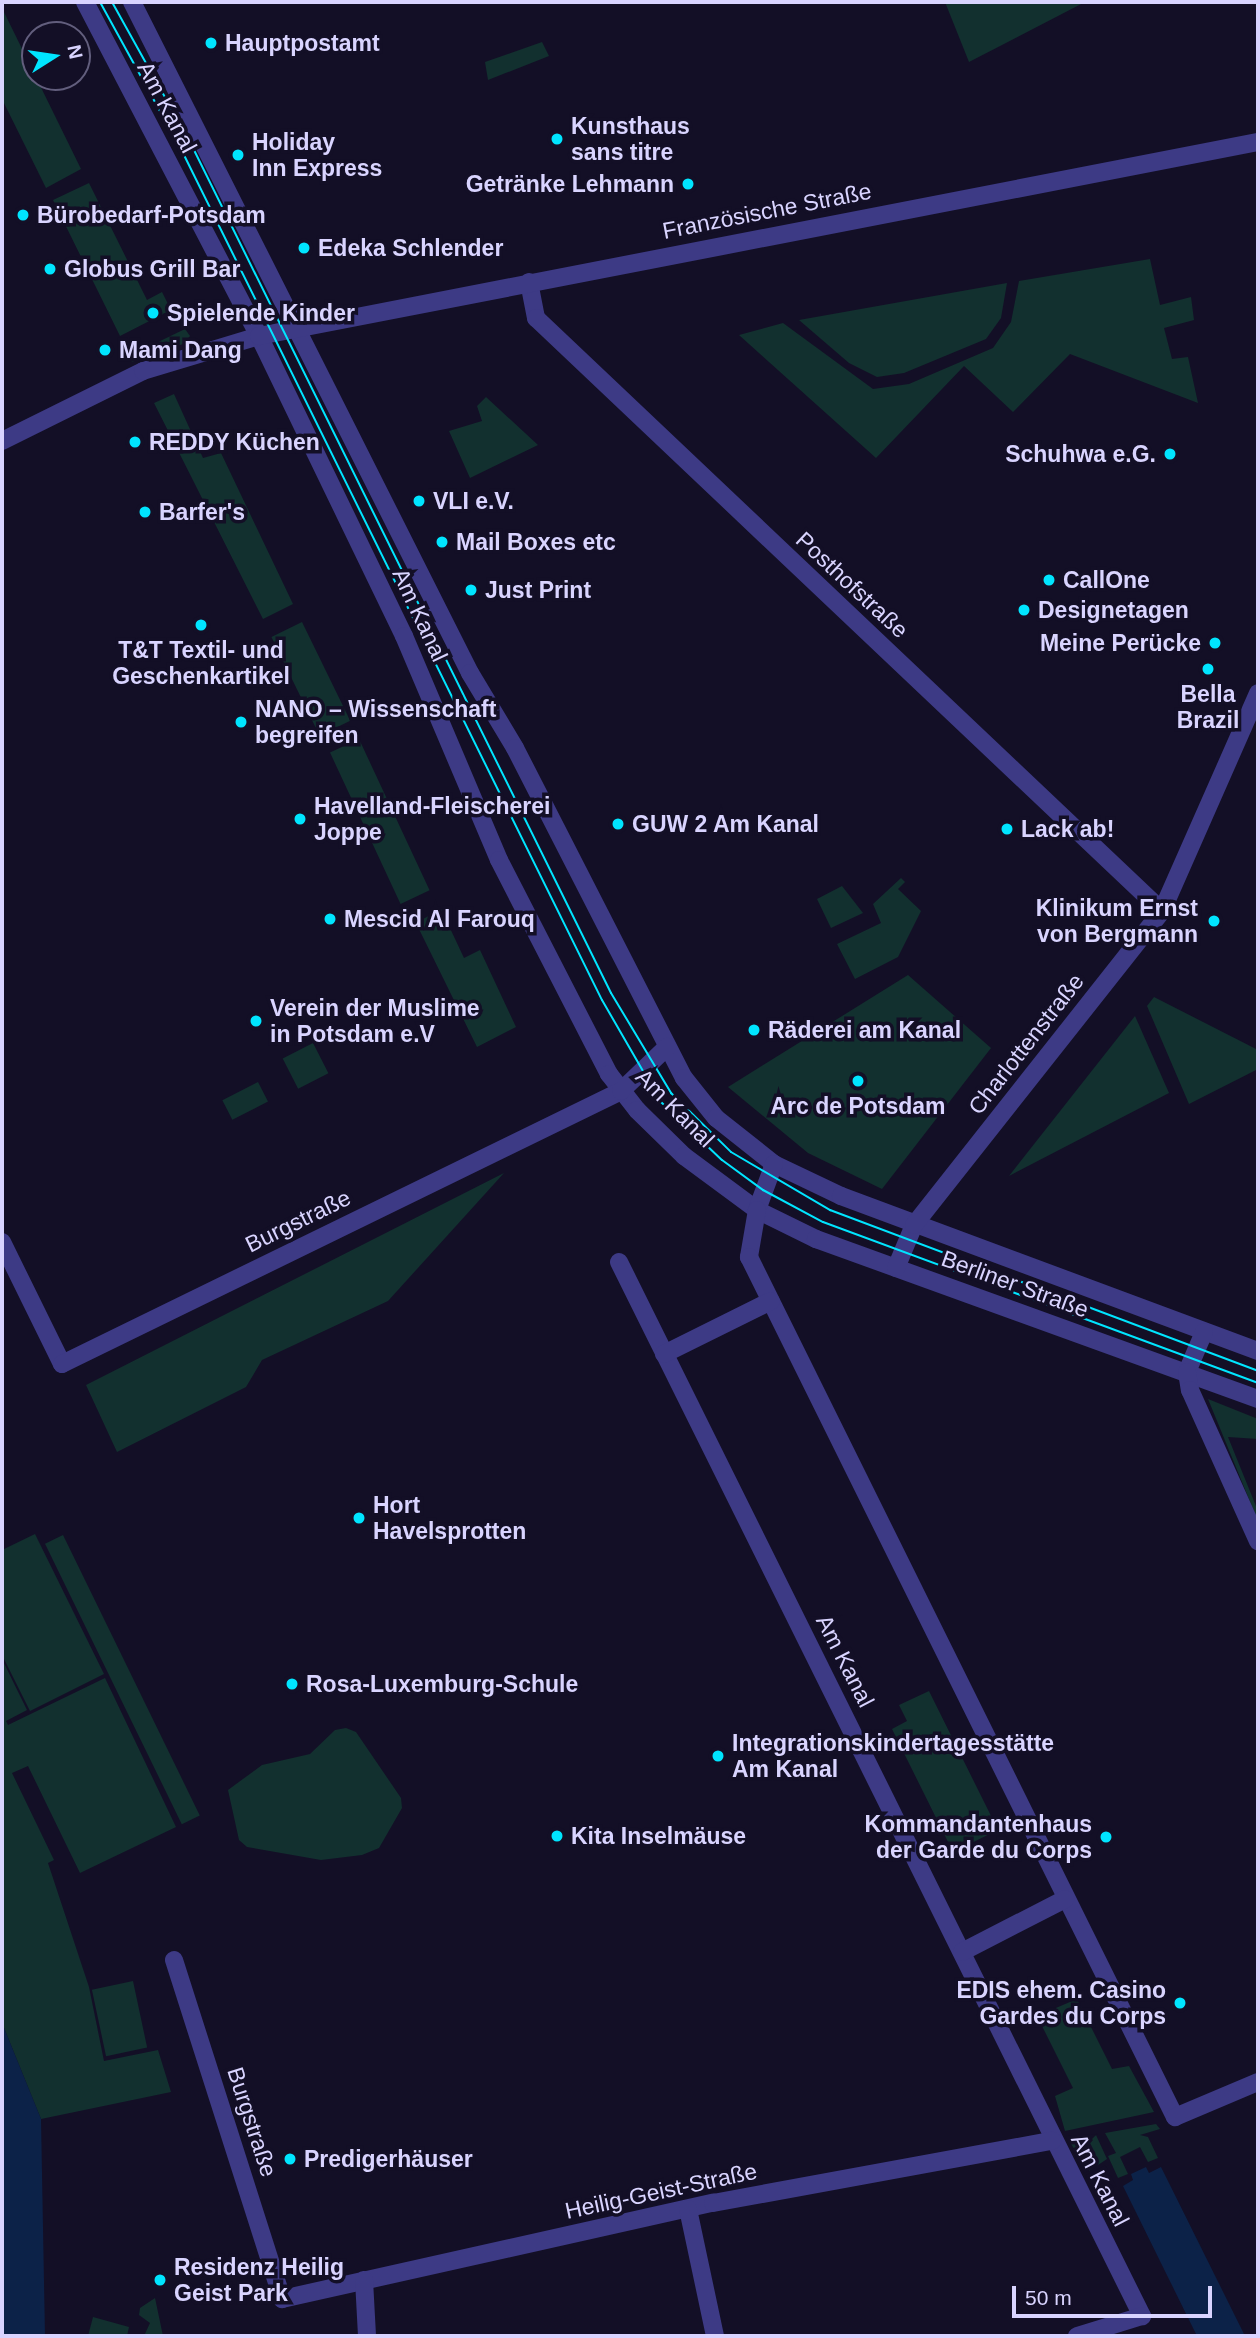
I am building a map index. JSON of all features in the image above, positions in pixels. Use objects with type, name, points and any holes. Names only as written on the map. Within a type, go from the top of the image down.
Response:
[{"type":"street","name":"Am Kanal","points":[[85,2],[259,336],[404,636],[499,860],[621,1091],[684,1156],[757,1210]]},
{"type":"street","name":"Am Kanal","points":[[132,2],[291,329],[460,653],[514,748],[684,1078],[716,1118],[774,1164]]},
{"type":"street","name":"Französische Straße","points":[[2,441],[143,371],[259,336],[1258,142]]},
{"type":"street","name":"Posthofstraße","points":[[529,282],[536,318],[546,328],[1162,911]]},
{"type":"street","name":"Charlottenstraße","points":[[896,1268],[914,1225],[1162,911],[1258,693]]},
{"type":"street","name":"Burgstraße","points":[[2,1242],[62,1364],[621,1091],[667,1047]]},
{"type":"street","name":"Berliner Straße","points":[[774,1164],[914,1225],[1258,1352]]},
{"type":"street","points":[[774,1164],[757,1210],[749,1256],[1175,2117],[1258,2082]]},
{"type":"street","name":"Berliner Straße","points":[[757,1210],[816,1239],[1258,1399]]},
{"type":"street","name":"Am Kanal","points":[[619,1262],[1042,2110],[1052,2141],[1142,2316],[1077,2336]]},
{"type":"street","points":[[664,1354],[771,1301]]},
{"type":"street","points":[[1204,1332],[1186,1372],[1242,1513],[1258,1541]]},
{"type":"street","points":[[962,1952],[1065,1899]]},
{"type":"street","name":"Burgstraße","points":[[174,1960],[282,2299]]},
{"type":"street","name":"Heilig-Geist-Straße","points":[[282,2299],[688,2208],[1052,2141]]},
{"type":"street","points":[[688,2208],[715,2336]]},
{"type":"street","points":[[364,2280],[367,2336]]},
{"type":"green space","points":[[945,2],[1085,2],[969,62]]},
{"type":"green space","points":[[2,8],[21,47],[21,91],[43,91],[81,169],[46,188],[2,99]]},
{"type":"green space","points":[[542,42],[549,56],[488,80],[485,62]]},
{"type":"green space","points":[[89,183],[147,300],[162,292],[171,310],[120,336],[53,200]]},
{"type":"green space","points":[[1150,259],[1160,305],[1191,297],[1194,320],[1164,328],[1172,359],[1188,357],[1198,403],[1070,354],[1013,412],[964,366],[876,458],[739,335],[783,323],[873,389],[909,384],[993,348],[1011,322],[1019,281]]},
{"type":"green space","points":[[1007,283],[1001,318],[986,339],[904,373],[877,377],[849,363],[799,320]]},
{"type":"green space","points":[[185,329],[190,336],[183,344],[132,362],[129,356]]},
{"type":"green space","points":[[174,394],[203,458],[221,453],[293,604],[263,619],[154,403]]},
{"type":"green space","points":[[486,397],[538,445],[470,478],[449,431],[482,421],[477,406]]},
{"type":"green space","points":[[302,622],[350,721],[320,736],[271,637]]},
{"type":"green space","points":[[359,739],[430,890],[401,904],[330,753]]},
{"type":"green space","points":[[901,878],[905,882],[898,889],[921,911],[898,957],[855,979],[837,944],[881,923],[873,904]]},
{"type":"green space","points":[[842,886],[863,913],[831,928],[817,899]]},
{"type":"green space","points":[[441,909],[464,958],[480,950],[516,1027],[477,1047],[416,923]]},
{"type":"green space","points":[[908,975],[991,1048],[882,1189],[808,1153],[728,1087]]},
{"type":"green space","points":[[1154,997],[1258,1050],[1258,1069],[1189,1104],[1147,1006]]},
{"type":"green space","points":[[1135,1016],[1169,1093],[1009,1176]]},
{"type":"green space","points":[[313,1043],[328,1073],[298,1089],[283,1058]]},
{"type":"green space","points":[[258,1082],[268,1102],[232,1120],[222,1100]]},
{"type":"green space","points":[[504,1173],[388,1301],[262,1360],[246,1387],[117,1452],[86,1385]]},
{"type":"green space","points":[[1208,1399],[1258,1419],[1258,1439],[1228,1437],[1258,1511],[1258,1521]]},
{"type":"green space","points":[[35,1534],[104,1674],[30,1711],[2,1655],[2,1550]]},
{"type":"green space","points":[[63,1535],[200,1815],[182,1824],[45,1544]]},
{"type":"green space","points":[[2,1659],[27,1710],[6,1721],[8,1725],[105,1678],[176,1827],[80,1873],[28,1766],[12,1773],[54,1860],[48,1863],[89,1987],[104,2061],[158,2050],[171,2092],[41,2119],[2,2023]]},
{"type":"green space","points":[[929,1691],[998,1830],[953,1852],[892,1729],[907,1721],[899,1705]]},
{"type":"green space","points":[[346,1728],[356,1732],[401,1798],[402,1808],[379,1848],[362,1855],[321,1860],[247,1847],[239,1840],[228,1790],[262,1765],[310,1754],[335,1730]]},
{"type":"green space","points":[[133,1981],[147,2048],[106,2056],[92,1990]]},
{"type":"green space","points":[[1077,1999],[1112,2069],[1129,2066],[1154,2112],[1065,2131],[1055,2096],[1073,2088],[1037,2016]]},
{"type":"green space","points":[[1156,2124],[1160,2129],[1140,2135],[1148,2137],[1158,2158],[1148,2162],[1140,2147],[1120,2157],[1128,2174],[1118,2178],[1108,2156],[1116,2153],[1105,2133]]},
{"type":"green space","points":[[1096,2135],[1107,2159],[1089,2171],[1069,2141]]},
{"type":"green space","points":[[155,2298],[163,2336],[144,2336],[150,2323],[139,2315],[140,2308]]},
{"type":"green space","points":[[93,2317],[129,2327],[127,2336],[88,2336]]},
{"type":"water","points":[[2,2023],[41,2119],[45,2336],[2,2336]]},
{"type":"water","points":[[1146,2167],[1149,2173],[1161,2167],[1245,2336],[1197,2336],[1123,2186],[1133,2180],[1131,2174]]},
{"type":"tram line","points":[[100,2],[182,151],[602,1000],[661,1102],[722,1160],[763,1190],[823,1222],[1258,1383]]},
{"type":"tram line","points":[[112,2],[192,146],[611,993],[671,1093],[731,1152],[830,1210],[1258,1371]]},
{"type":"place","name":"Hauptpostamt","points":[[211,43]]},
{"type":"place","name":"Kunsthaus sans titre","points":[[557,139]]},
{"type":"place","name":"Holiday Inn Express","points":[[238,155]]},
{"type":"place","name":"Getränke Lehmann","points":[[688,184]]},
{"type":"place","name":"Bürobedarf-Potsdam","points":[[23,215]]},
{"type":"place","name":"Edeka Schlender","points":[[304,248]]},
{"type":"place","name":"Globus Grill Bar","points":[[50,269]]},
{"type":"place","name":"Spielende Kinder","points":[[153,313]]},
{"type":"place","name":"Mami Dang","points":[[105,350]]},
{"type":"place","name":"REDDY Küchen","points":[[135,442]]},
{"type":"place","name":"Schuhwa e.G.","points":[[1170,454]]},
{"type":"place","name":"VLI e.V.","points":[[419,501]]},
{"type":"place","name":"Barfer's","points":[[145,512]]},
{"type":"place","name":"Mail Boxes etc","points":[[442,542]]},
{"type":"place","name":"CallOne","points":[[1049,580]]},
{"type":"place","name":"Just Print","points":[[471,590]]},
{"type":"place","name":"Designetagen","points":[[1024,610]]},
{"type":"place","name":"T&T Textil- und Geschenkartikel","points":[[201,625]]},
{"type":"place","name":"Meine Perücke","points":[[1215,643]]},
{"type":"place","name":"Bella Brazil","points":[[1208,669]]},
{"type":"place","name":"NANO – Wissenschaft begreifen","points":[[241,722]]},
{"type":"place","name":"Havelland-Fleischerei Joppe","points":[[300,819]]},
{"type":"place","name":"GUW 2 Am Kanal","points":[[618,824]]},
{"type":"place","name":"Lack ab!","points":[[1007,829]]},
{"type":"place","name":"Mescid Al Farouq","points":[[330,919]]},
{"type":"place","name":"Klinikum Ernst von Bergmann","points":[[1214,921]]},
{"type":"place","name":"Verein der Muslime in Potsdam e.V","points":[[256,1021]]},
{"type":"place","name":"Räderei am Kanal","points":[[754,1030]]},
{"type":"place","name":"Arc de Potsdam","points":[[858,1081]]},
{"type":"place","name":"Hort Havelsprotten","points":[[359,1518]]},
{"type":"place","name":"Rosa-Luxemburg-Schule","points":[[292,1684]]},
{"type":"place","name":"Integrationskindertagesstätte Am Kanal","points":[[718,1756]]},
{"type":"place","name":"Kita Inselmäuse","points":[[557,1836]]},
{"type":"place","name":"Kommandantenhaus der Garde du Corps","points":[[1106,1837]]},
{"type":"place","name":"EDIS ehem. Casino Gardes du Corps","points":[[1180,2003]]},
{"type":"place","name":"Predigerhäuser","points":[[290,2159]]},
{"type":"place","name":"Residenz Heilig Geist Park","points":[[160,2280]]}]
